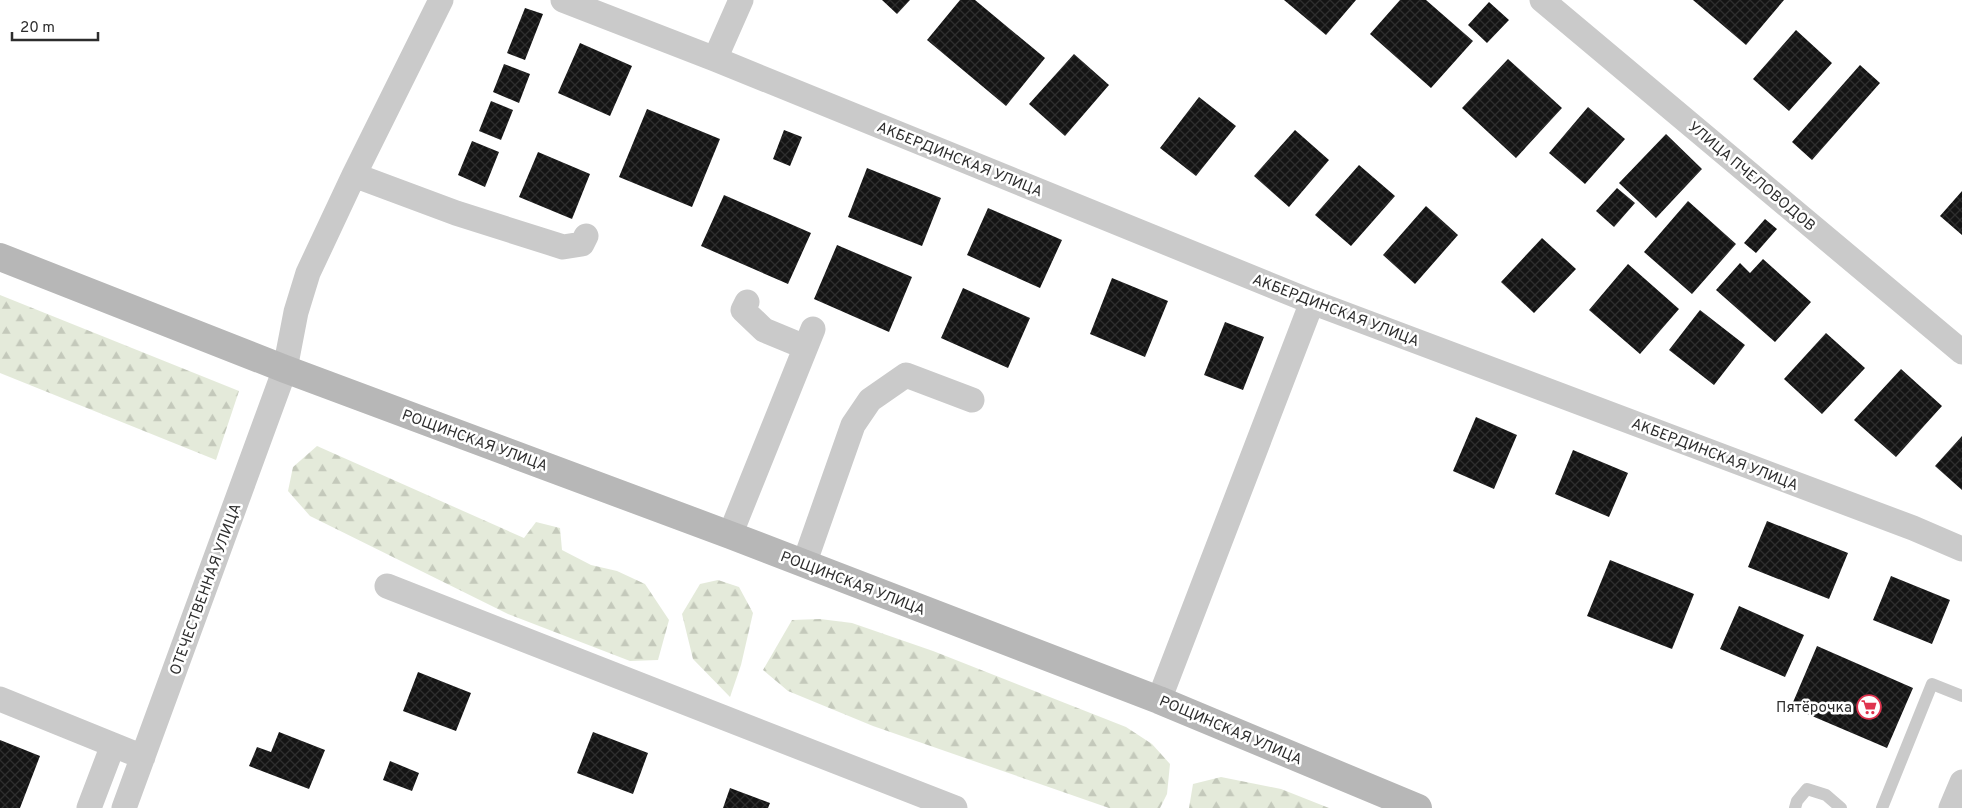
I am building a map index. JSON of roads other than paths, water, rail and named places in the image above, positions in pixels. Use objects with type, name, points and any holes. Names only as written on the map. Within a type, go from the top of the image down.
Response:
[{"type":"street","name":"ОТЕЧЕСТВЕННАЯ УЛИЦА","points":[[124,808],[285,369],[296,312],[308,273],[354,175],[441,0]]},
{"type":"street","name":"АКБЕРДИНСКАЯ УЛИЦА","points":[[563,0],[715,59],[1312,302],[1913,528],[1962,549]]},
{"type":"street","points":[[715,59],[742,0]]},
{"type":"street","name":"УЛИЦА ПЧЕЛОВОДОВ","points":[[1542,0],[1962,352]]},
{"type":"street","points":[[354,175],[472,218],[564,247],[582,244],[586,236]]},
{"type":"street","name":"РОЩИНСКАЯ УЛИЦА","points":[[0,257],[285,369],[730,535],[1159,700],[1418,808]]},
{"type":"street","points":[[730,535],[809,338],[764,330],[743,310],[747,302]]},
{"type":"street","points":[[1159,700],[1312,302]]},
{"type":"street","points":[[804,564],[853,425],[870,400],[906,375],[972,400]]},
{"type":"street","points":[[387,586],[955,808]]},
{"type":"street","points":[[0,699],[143,757]]},
{"type":"street","points":[[89,808],[113,745]]},
{"type":"street","points":[[1951,808],[1962,782]]},
{"type":"lane","points":[[1882,808],[1932,684],[1962,696]]},
{"type":"lane","points":[[1794,808],[1807,789],[1826,795],[1841,808]]},
{"type":"place","name":"Пятёрочка","points":[[1869,707]]}]
